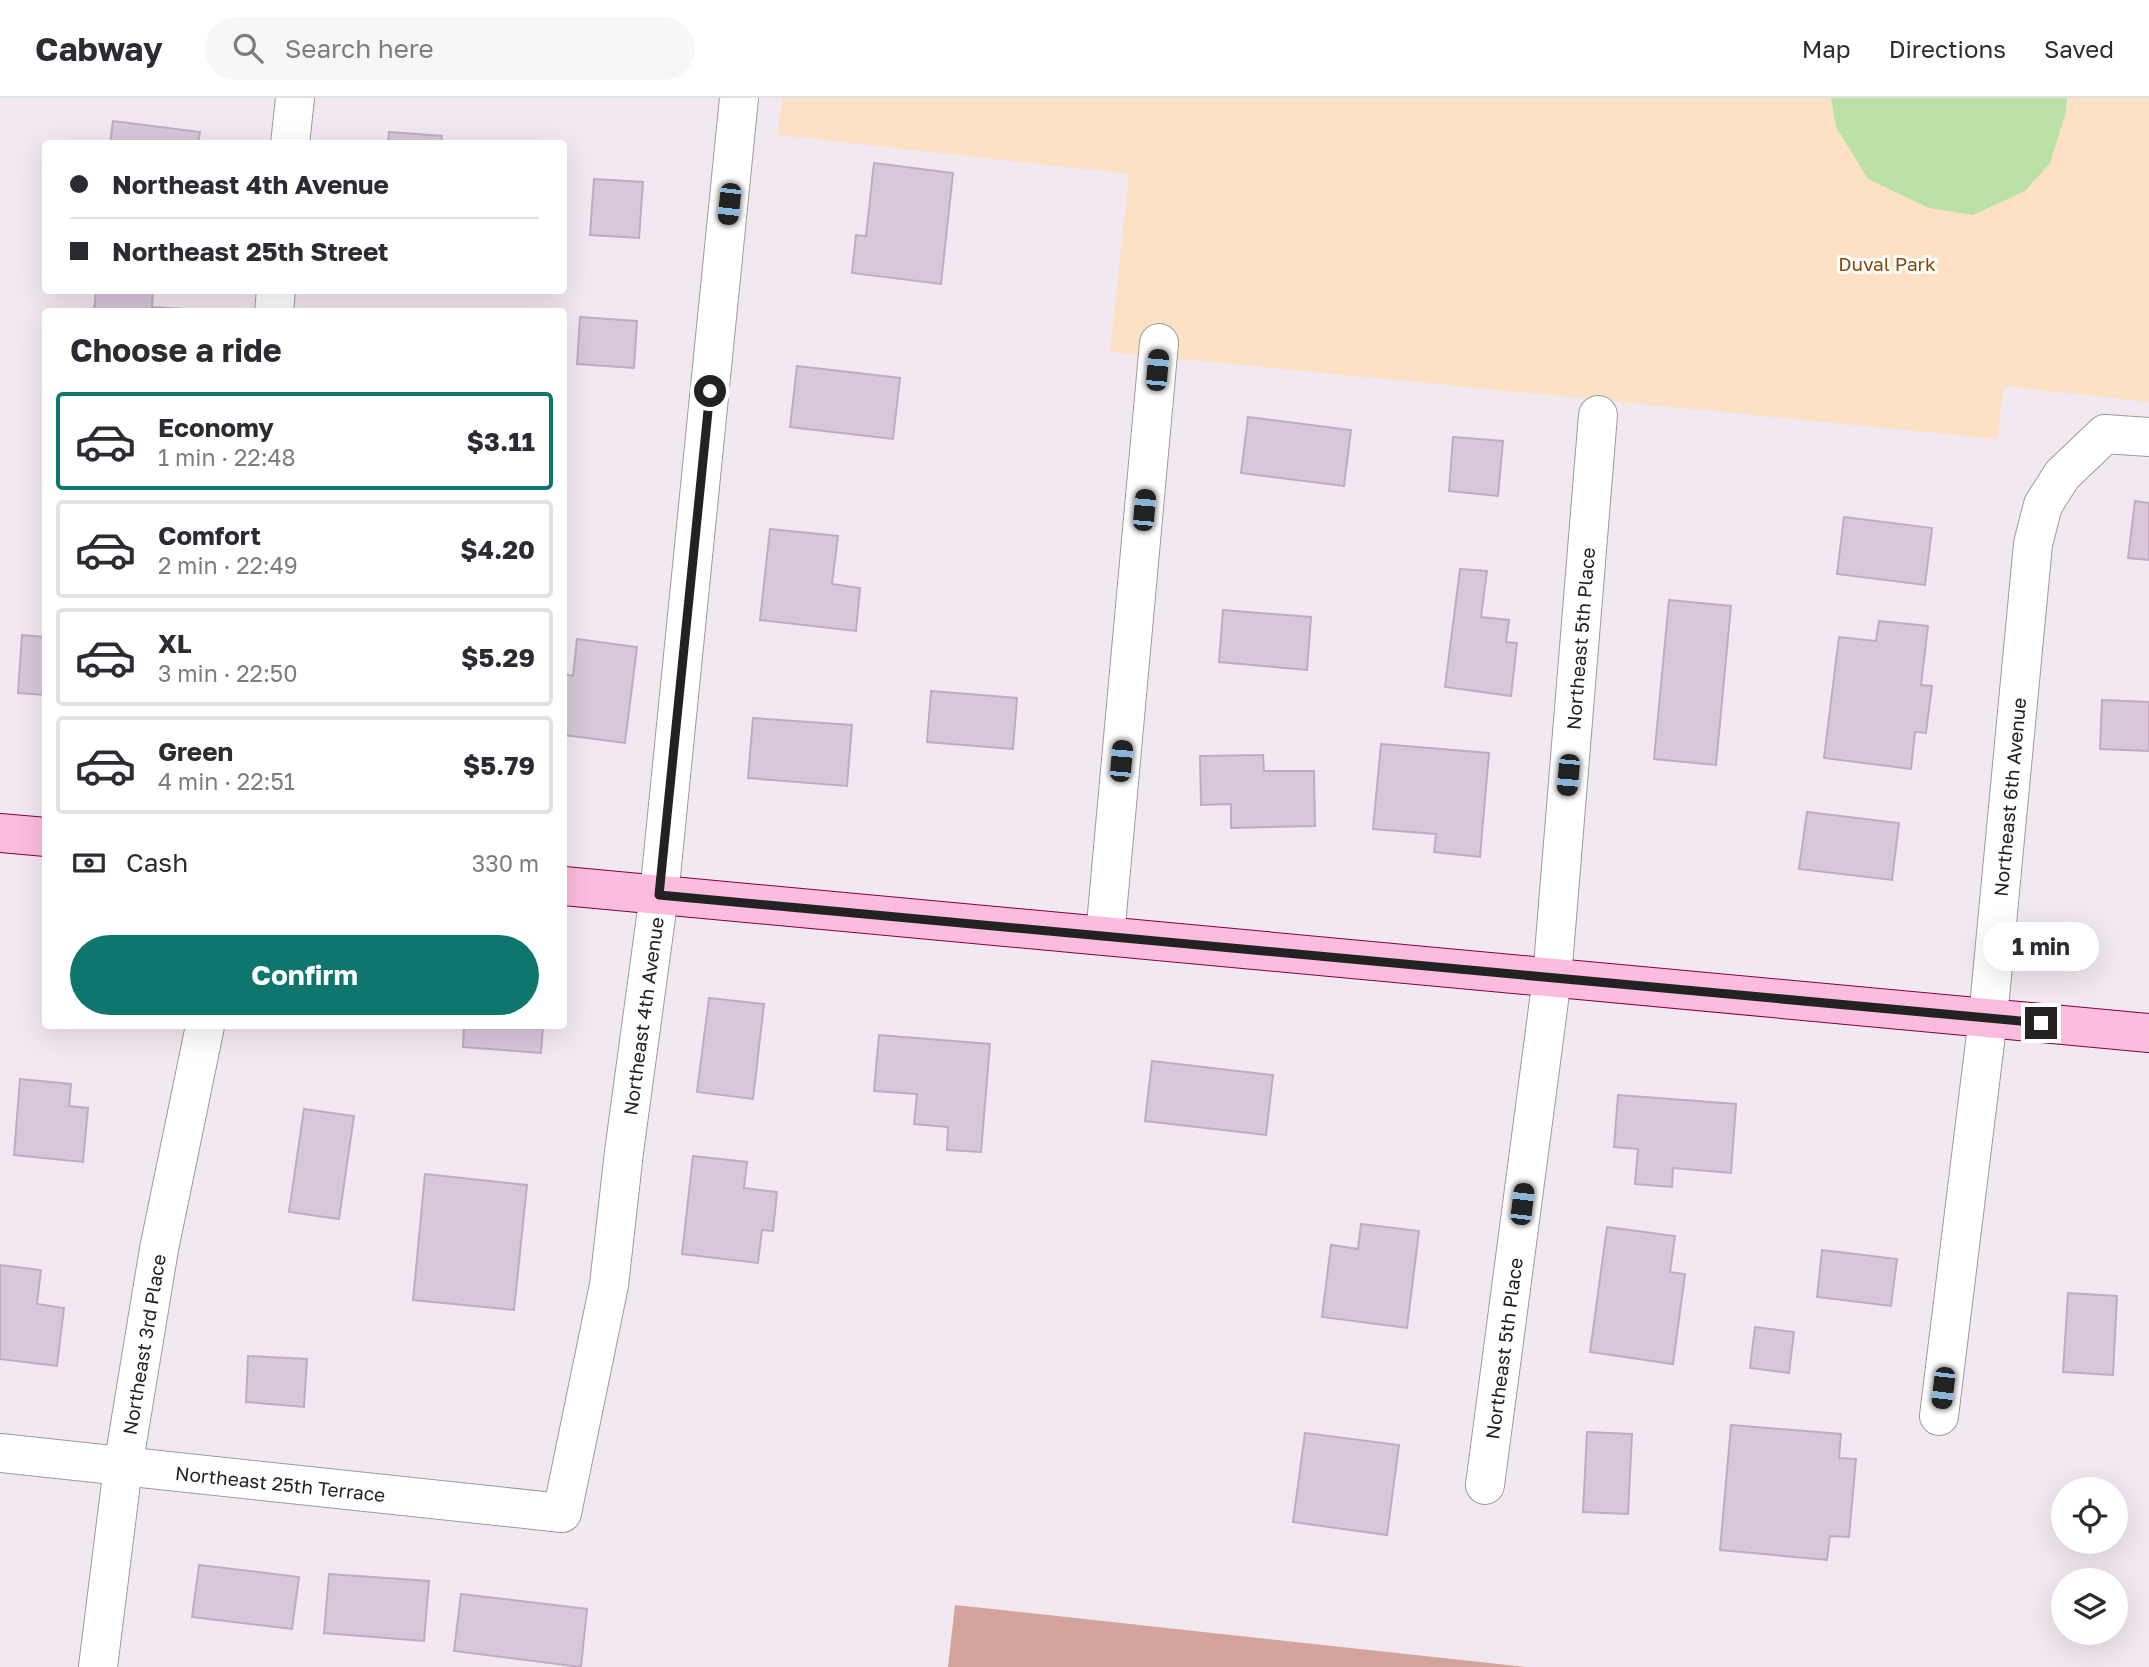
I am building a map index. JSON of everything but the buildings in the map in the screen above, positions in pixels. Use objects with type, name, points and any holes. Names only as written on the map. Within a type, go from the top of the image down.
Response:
[{"type":"street","points":[[290,140],[295,98]]},
{"type":"street","name":"Northeast 4th Avenue","points":[[562,1513],[609,1284],[659,895],[739,98]]},
{"type":"street","points":[[1105,936],[1159,343]]},
{"type":"street","name":"Northeast 5th Place","points":[[1485,1486],[1552,978],[1598,415]]},
{"type":"street","name":"Northeast 6th Avenue","points":[[1939,1416],[1988,1018],[2033,544],[2043,505],[2062,475],[2105,434],[2149,437]]},
{"type":"street","points":[[0,833],[42,837]]},
{"type":"street","points":[[567,886],[2149,1033]]},
{"type":"street","name":"Northeast 3rd Place","points":[[98,1667],[123,1467],[159,1249],[204,1029]]},
{"type":"street","name":"Northeast 25th Terrace","points":[[0,1453],[562,1513]]},
{"type":"shaded area","points":[[1831,98],[2067,98],[2066,112],[2050,163],[2025,191],[1973,215],[1929,208],[1868,179],[1836,127]]},
{"type":"shaded area","points":[[955,1605],[1526,1667],[948,1667]]},
{"type":"green space","name":"Duval Park","points":[[782,98],[2149,98],[2149,402],[2004,386],[1997,439],[1110,352],[1129,174],[778,135]]},
{"type":"route","points":[[710,391],[659,895],[2041,1023]]}]
